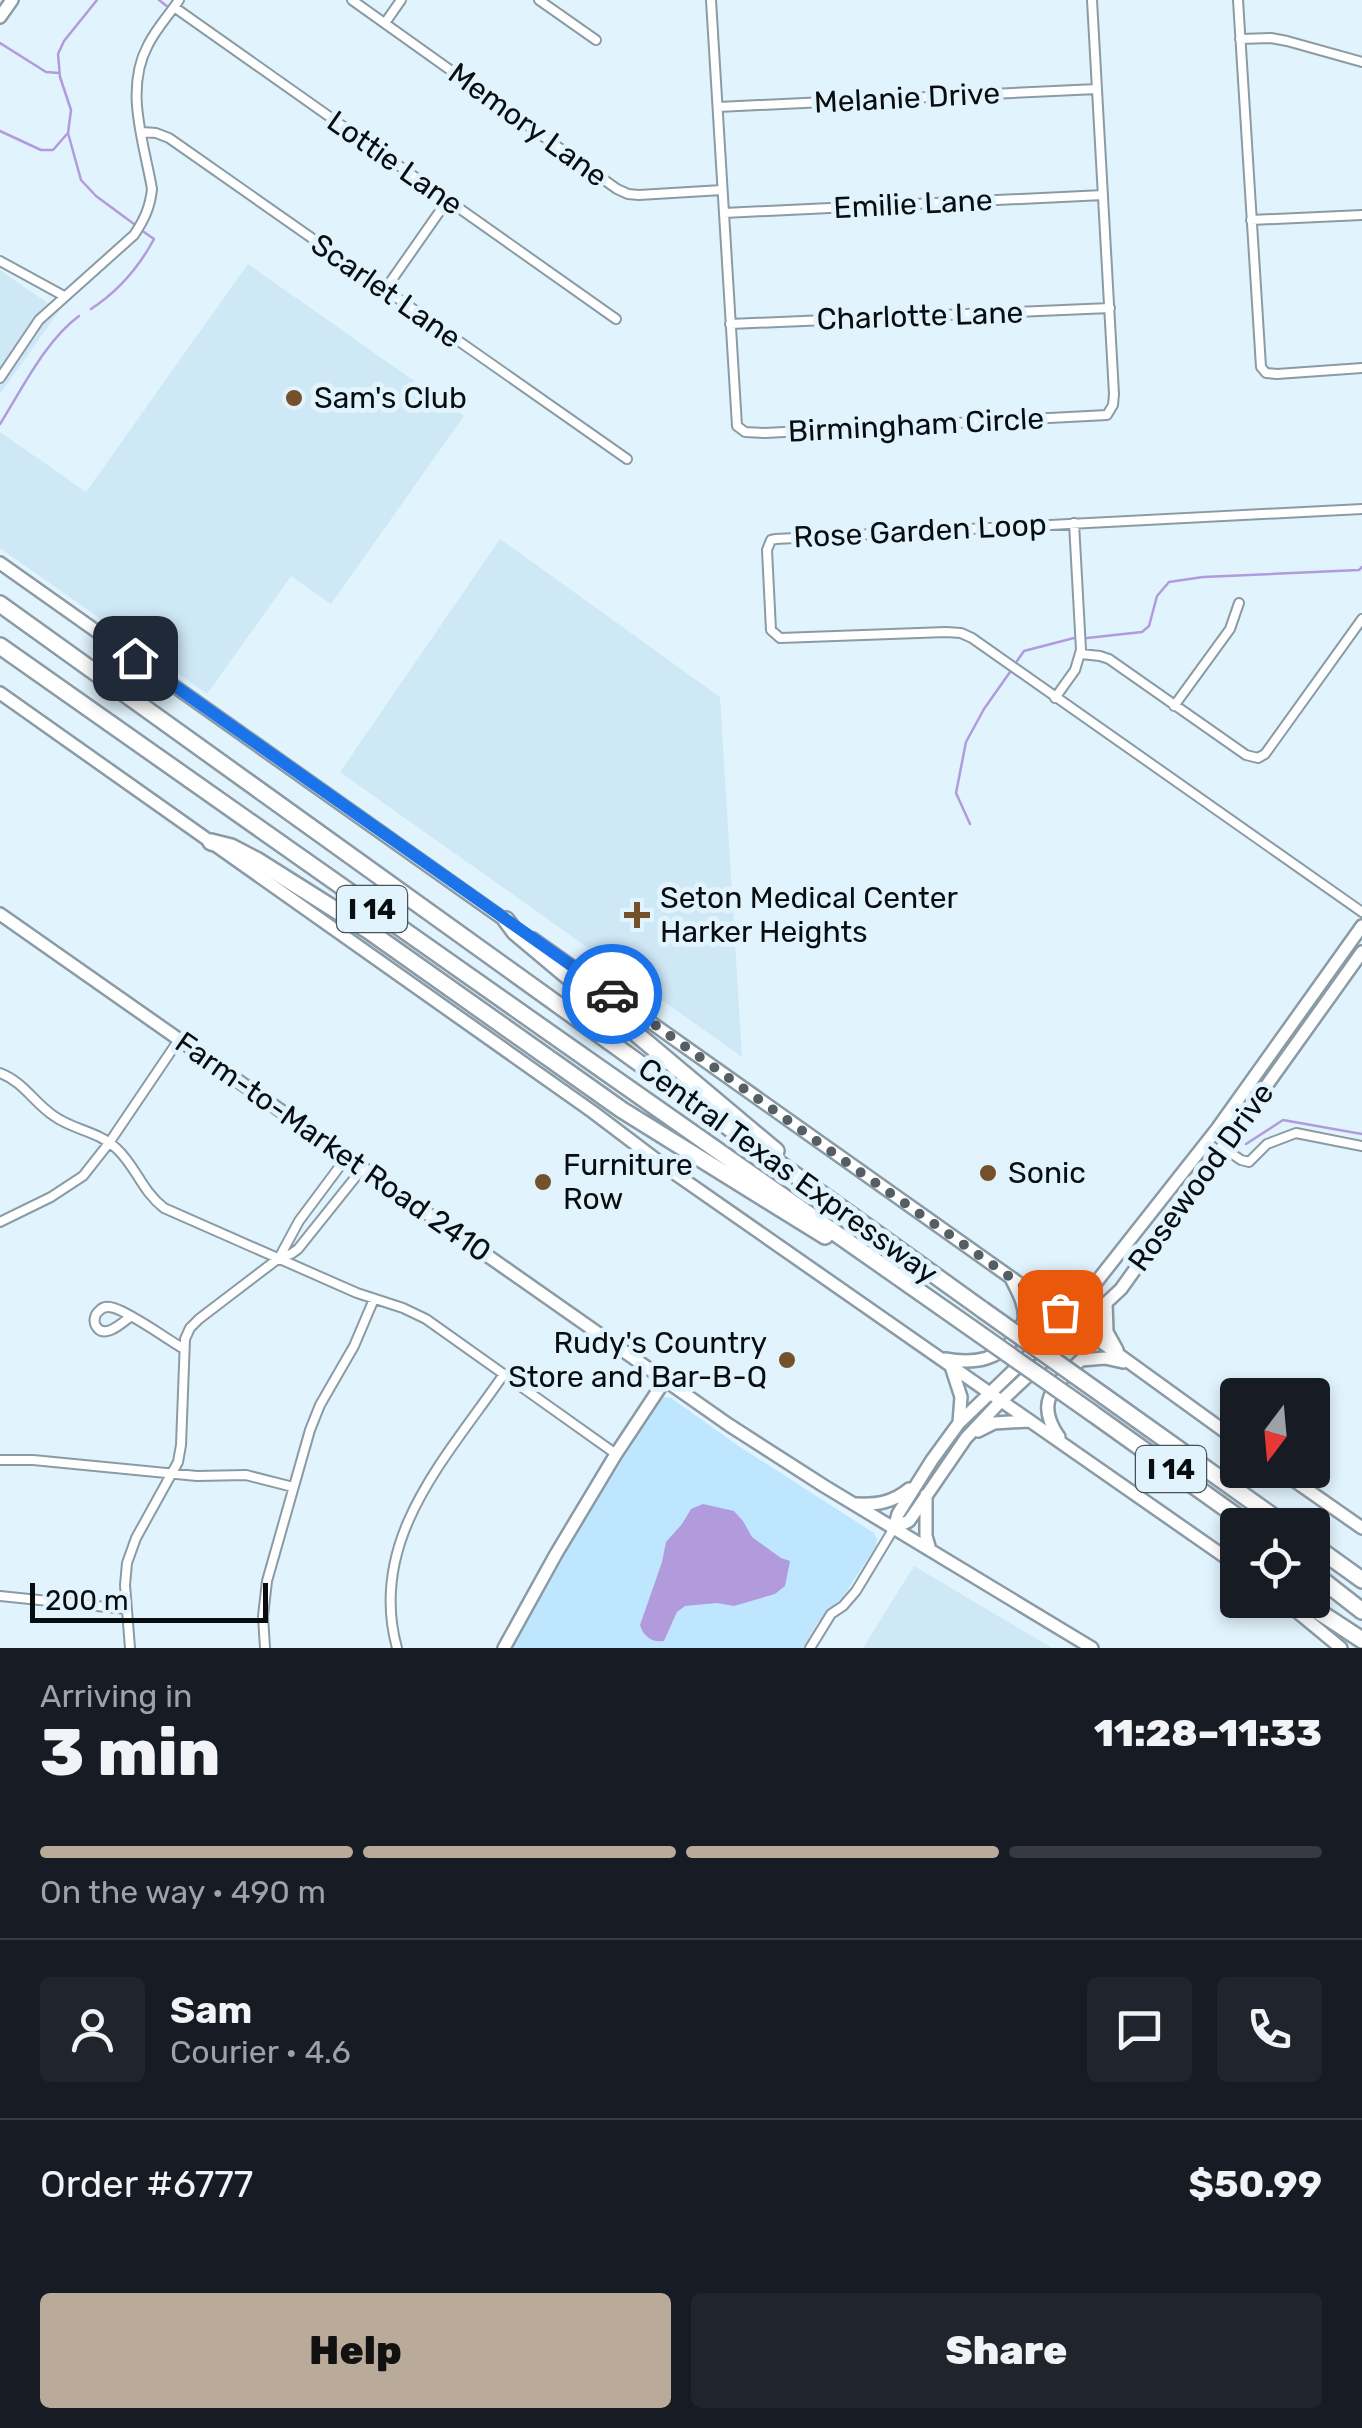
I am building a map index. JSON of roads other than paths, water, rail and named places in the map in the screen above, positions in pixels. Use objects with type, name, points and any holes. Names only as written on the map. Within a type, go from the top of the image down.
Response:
[{"type":"highway","name":"Central Texas Expressway","points":[[0,604],[1262,1508]]},
{"type":"highway","name":"Central Texas Expressway","points":[[0,646],[1225,1508]]},
{"type":"highway","points":[[212,842],[232,847],[299,886],[622,1110],[838,1244],[866,1254]]},
{"type":"highway","points":[[506,920],[515,932],[787,1160],[802,1180]]},
{"type":"highway","points":[[1330,1557],[1362,1580]]},
{"type":"highway","points":[[1330,1586],[1362,1611]]},
{"type":"highway","points":[[1328,1618],[1362,1640]]},
{"type":"main road","points":[[0,18],[12,0]]},
{"type":"main road","points":[[0,563],[748,1090],[1220,1429]]},
{"type":"main road","points":[[0,693],[667,1168],[1220,1554]]},
{"type":"main road","name":"Farm-to-Market Road 2410","points":[[0,914],[781,1460],[1092,1648]]},
{"type":"main road","name":"Rosewood Drive","points":[[894,1528],[909,1520],[995,1398],[1068,1318],[1217,1129],[1362,926]]},
{"type":"main road","name":"Rosewood Drive","points":[[894,1528],[898,1514],[959,1423],[995,1398],[1121,1289],[1362,952]]},
{"type":"main road","points":[[946,1362],[983,1361],[1009,1346],[1024,1322],[1022,1301],[1012,1278]]},
{"type":"main road","points":[[1030,1292],[1069,1296],[1096,1283]]},
{"type":"main road","points":[[1106,1303],[1107,1332],[1127,1361]]},
{"type":"main road","points":[[1064,1446],[1047,1420],[1046,1403],[1063,1377],[1081,1360],[1127,1361]]},
{"type":"main road","points":[[946,1362],[961,1397],[959,1423]]},
{"type":"main road","points":[[504,1648],[556,1554],[664,1380]]},
{"type":"main road","points":[[966,1438],[994,1423],[1029,1421]]},
{"type":"main road","points":[[854,1504],[887,1502],[917,1484]]},
{"type":"main road","points":[[1305,1488],[1362,1528]]},
{"type":"main road","points":[[926,1495],[930,1550]]},
{"type":"main road","points":[[1304,1618],[1341,1648]]},
{"type":"street","name":"Memory Lane","points":[[352,0],[617,189],[640,195],[722,190]]},
{"type":"street","points":[[385,23],[401,0]]},
{"type":"street","points":[[539,0],[596,40]]},
{"type":"street","name":"Birmingham Circle","points":[[711,0],[738,426],[744,432],[765,433],[1107,415],[1114,405],[1114,394],[1092,0]]},
{"type":"street","points":[[1238,0],[1261,367],[1266,373],[1277,374],[1362,368]]},
{"type":"street","points":[[0,378],[39,320],[134,235],[146,217],[152,190],[135,94],[137,76],[148,43],[176,4]]},
{"type":"street","name":"Lottie Lane","points":[[176,4],[616,319]]},
{"type":"street","points":[[1240,39],[1288,41],[1362,62]]},
{"type":"street","name":"Melanie Drive","points":[[718,106],[1097,90]]},
{"type":"street","name":"Scarlet Lane","points":[[142,132],[169,138],[627,459]]},
{"type":"street","name":"Emilie Lane","points":[[724,213],[1103,195]]},
{"type":"street","points":[[384,290],[448,201]]},
{"type":"street","points":[[1251,220],[1362,214]]},
{"type":"street","points":[[0,262],[64,296]]},
{"type":"street","name":"Charlotte Lane","points":[[730,324],[1110,308]]},
{"type":"street","name":"Rose Garden Loop","points":[[1362,509],[776,539],[771,540],[767,550],[772,630],[780,638],[957,632],[981,644],[1362,912]]},
{"type":"street","points":[[1056,698],[1076,670],[1080,654],[1074,524]]},
{"type":"street","points":[[1174,706],[1230,629],[1239,603]]},
{"type":"street","points":[[1080,654],[1109,659],[1246,756],[1258,758],[1265,754],[1362,619]]},
{"type":"street","points":[[0,1222],[71,1185],[94,1164],[180,1038]]},
{"type":"street","points":[[0,1073],[15,1079],[52,1115],[109,1143],[128,1160],[146,1192],[164,1208],[426,1320],[616,1454]]},
{"type":"street","points":[[1222,1148],[1249,1162],[1266,1144],[1296,1133],[1362,1146]]},
{"type":"street","points":[[279,1258],[298,1222],[346,1158]]},
{"type":"street","points":[[130,1648],[125,1586],[130,1552],[178,1462],[182,1445],[184,1349],[190,1328],[279,1258],[298,1249],[362,1169]]},
{"type":"street","points":[[265,1648],[267,1581],[310,1430],[374,1299]]},
{"type":"street","points":[[130,1318],[184,1349]]},
{"type":"street","points":[[397,1648],[390,1599],[402,1535],[434,1473],[504,1374]]},
{"type":"street","points":[[0,1460],[197,1476],[246,1475],[293,1486]]},
{"type":"street","points":[[810,1648],[831,1614],[856,1591],[894,1528]]},
{"type":"street","points":[[0,1596],[126,1609]]},
{"type":"waterway","points":[[97,0],[58,54],[60,77],[71,110],[68,133],[81,180],[134,224]]},
{"type":"waterway","points":[[159,0],[168,7]]},
{"type":"waterway","points":[[0,43],[46,72],[59,73]]},
{"type":"waterway","points":[[0,131],[41,150],[53,150],[67,134]]},
{"type":"waterway","points":[[91,309],[118,287],[141,259],[154,239],[144,232]]},
{"type":"waterway","points":[[0,424],[45,351],[79,316]]},
{"type":"waterway","points":[[1087,638],[1142,632],[1149,626],[1157,596],[1169,582],[1362,567]]},
{"type":"waterway","points":[[1017,661],[1024,651],[1074,638]]},
{"type":"waterway","points":[[970,824],[956,793],[966,742],[1010,672]]},
{"type":"waterway","points":[[1246,1144],[1283,1120],[1362,1134]]},
{"type":"place","name":"Sam's Club","points":[[294,398]]},
{"type":"place","name":"Seton Medical Center Harker Heights","points":[[637,915]]},
{"type":"place","name":"Sonic","points":[[988,1173]]},
{"type":"place","name":"Furniture Row","points":[[543,1182]]},
{"type":"place","name":"Rudy's Country Store and Bar-B-Q","points":[[787,1360]]}]
